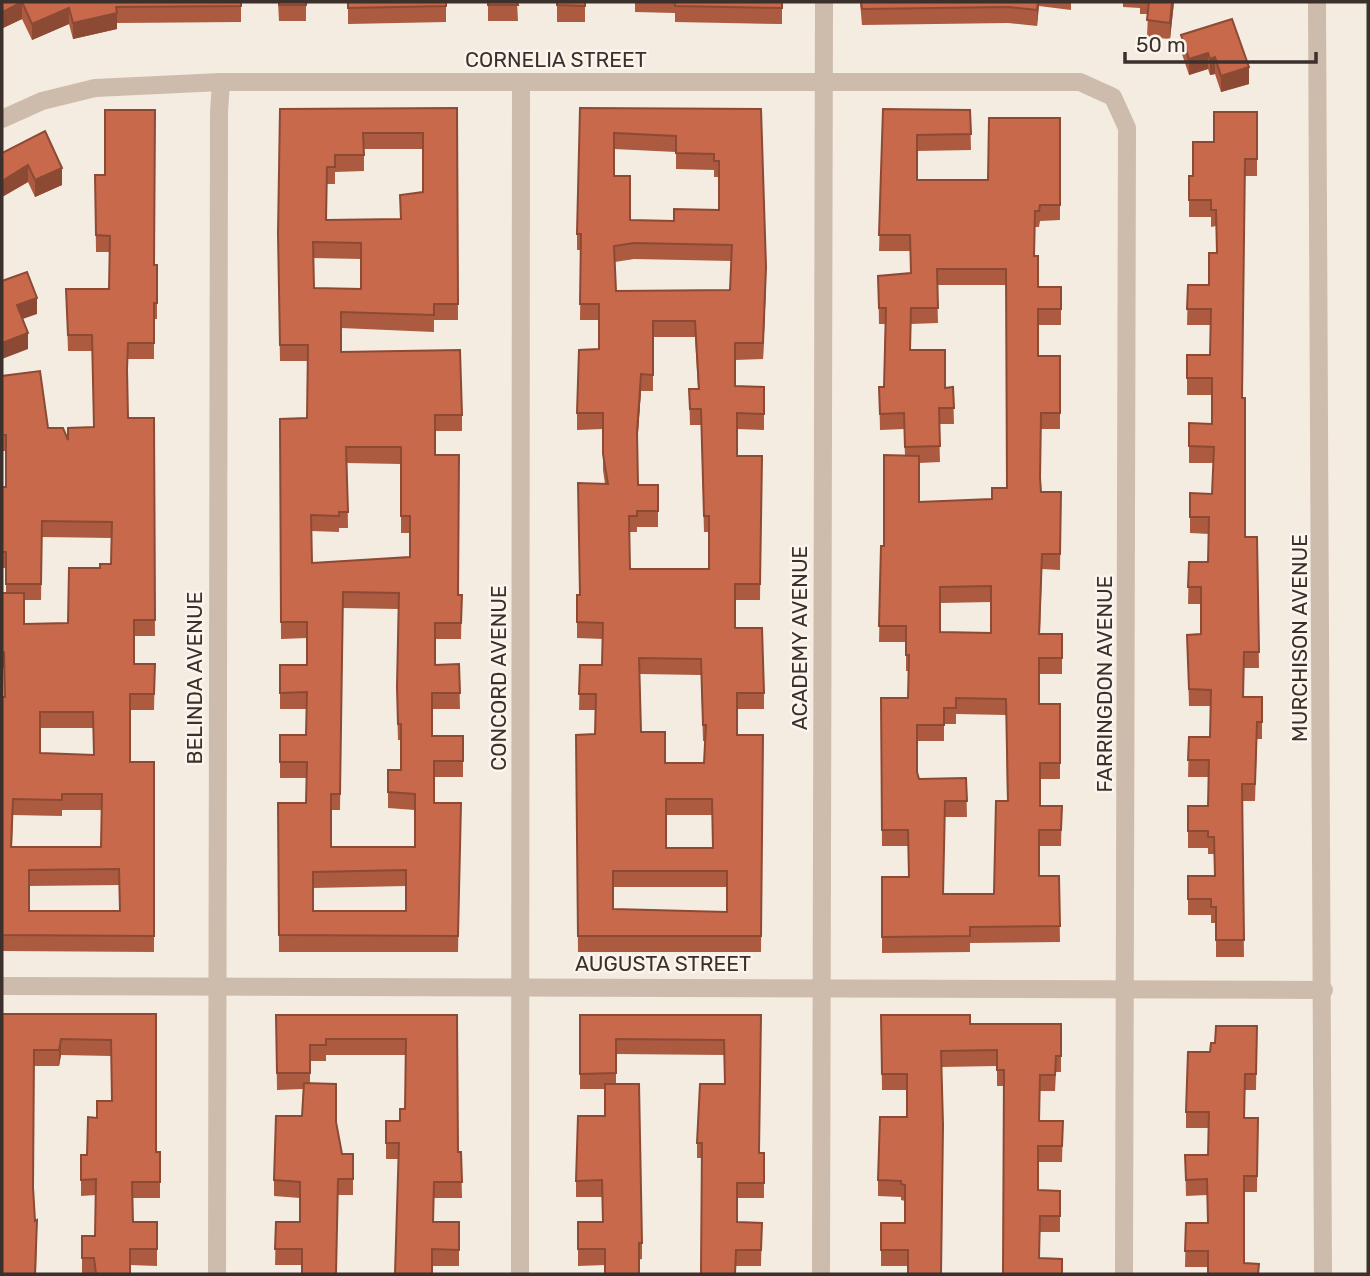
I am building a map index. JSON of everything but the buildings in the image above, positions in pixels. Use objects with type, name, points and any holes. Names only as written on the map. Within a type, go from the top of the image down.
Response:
[{"type":"street","name":"ACADEMY AVENUE","points":[[821,1274],[824,2]]},
{"type":"street","name":"MURCHISON AVENUE","points":[[1317,2],[1324,990],[1323,1274]]},
{"type":"street","name":"CORNELIA STREET","points":[[2,119],[42,101],[95,88],[221,82],[1080,82],[1112,97]]},
{"type":"street","name":"BELINDA AVENUE","points":[[217,1274],[221,82]]},
{"type":"street","name":"CONCORD AVENUE","points":[[520,1274],[521,82]]},
{"type":"street","name":"FARRINGDON AVENUE","points":[[1112,97],[1127,128],[1124,1274]]},
{"type":"street","name":"AUGUSTA STREET","points":[[2,986],[821,986],[1324,990]]}]
